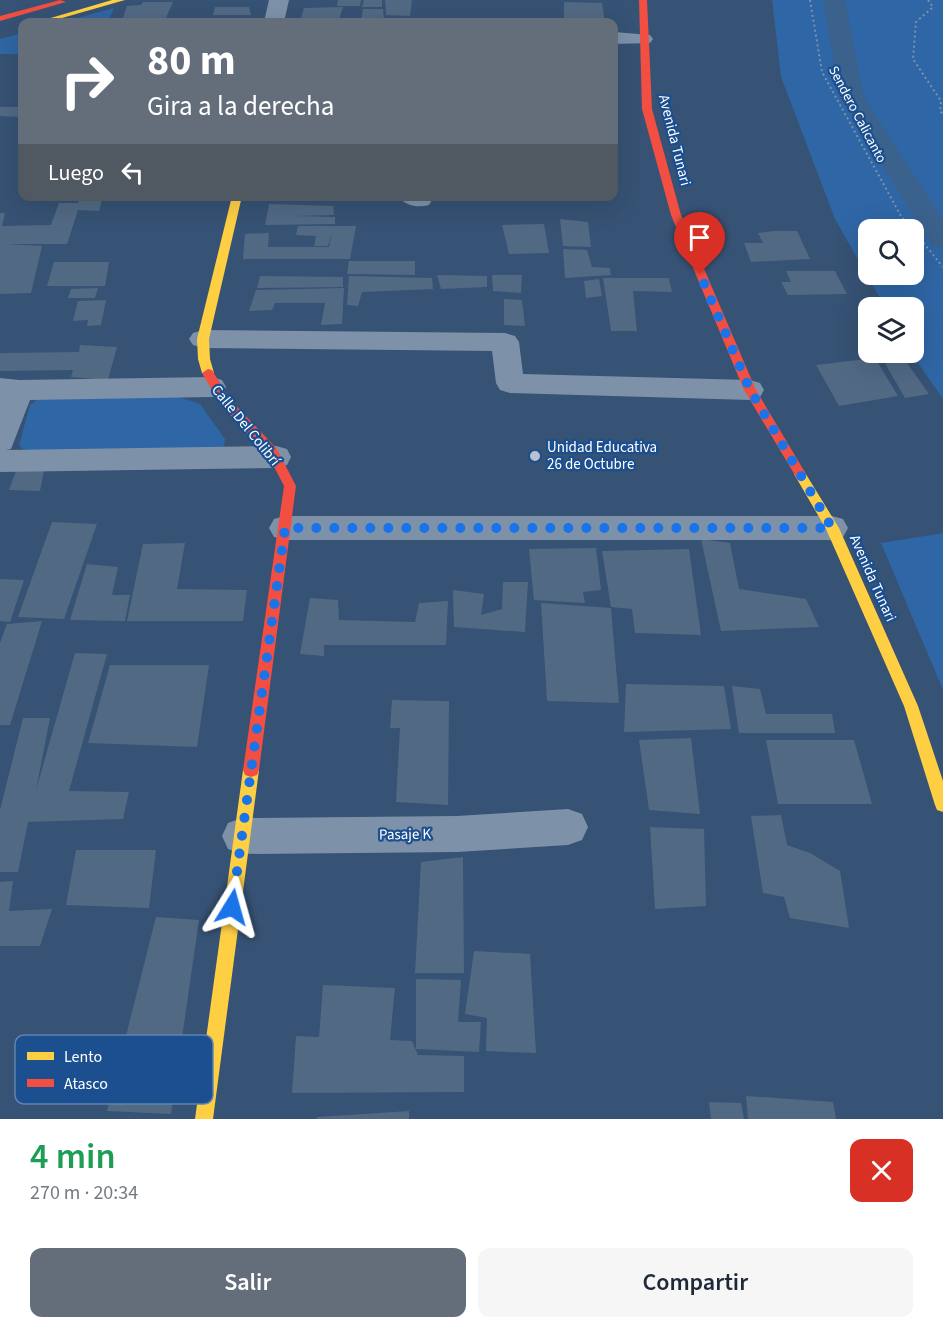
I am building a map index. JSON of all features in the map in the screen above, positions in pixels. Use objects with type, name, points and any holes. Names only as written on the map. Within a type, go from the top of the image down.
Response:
[{"type":"street","points":[[0,19],[70,0]]},
{"type":"street","points":[[53,18],[100,3],[121,0]]},
{"type":"street","points":[[275,18],[279,0]]},
{"type":"street","name":"Avenida Tunari","points":[[643,0],[647,109],[676,215],[750,390],[832,528],[911,706],[943,805]]},
{"type":"street","points":[[618,38],[643,39]]},
{"type":"street","name":"Calle Del Colibrí","points":[[213,1052],[290,486],[276,457],[212,387],[202,356],[203,339],[236,201]]},
{"type":"street","points":[[203,339],[505,342],[510,383],[750,390]]},
{"type":"street","points":[[0,441],[10,389],[212,387]]},
{"type":"street","points":[[0,461],[276,457]]},
{"type":"street","points":[[285,528],[832,528]]},
{"type":"street","name":"Pasaje K","points":[[242,836],[457,834],[568,827]]},
{"type":"street","name":"Calle Del Colibrí","points":[[204,1119],[206,1104]]},
{"type":"path","name":"Sendero Calicanto","points":[[810,0],[822,72],[904,219]]},
{"type":"path","points":[[928,0],[933,7],[916,22],[913,59],[940,101],[940,111],[943,114]]},
{"type":"path","name":"Sendero Calicanto","points":[[924,244],[943,267]]},
{"type":"shaded area","points":[[772,0],[943,0],[943,399],[918,363],[924,363],[924,297],[879,297],[872,285],[924,285],[924,219],[858,219],[858,259],[835,219],[781,77]]},
{"type":"shaded area","points":[[114,8],[110,18],[77,18]]},
{"type":"shaded area","points":[[18,34],[18,54],[0,54],[0,39]]},
{"type":"shaded area","points":[[179,397],[200,404],[225,439],[224,447],[218,450],[30,451],[19,445],[30,405],[38,399]]},
{"type":"shaded area","points":[[943,533],[943,690],[881,543]]},
{"type":"building","points":[[338,0],[361,0],[360,6],[337,6]]},
{"type":"building","points":[[364,0],[382,0],[382,7],[362,7]]},
{"type":"building","points":[[385,0],[412,0],[410,16],[386,15]]},
{"type":"building","points":[[143,2],[173,2],[166,18],[123,18],[127,6],[141,5]]},
{"type":"building","points":[[564,2],[602,3],[604,18],[564,18]]},
{"type":"building","points":[[215,7],[249,7],[251,15],[213,15]]},
{"type":"building","points":[[343,7],[339,18],[301,18],[304,8]]},
{"type":"building","points":[[363,9],[383,9],[384,18],[362,18]]},
{"type":"building","points":[[0,107],[18,107],[18,117],[0,116]]},
{"type":"building","points":[[79,201],[102,201],[99,211],[78,210],[67,244],[6,244],[42,246],[31,293],[0,294],[0,213],[5,213],[2,226],[51,225],[59,203],[78,203]]},
{"type":"building","points":[[269,204],[333,206],[334,215],[295,216],[335,217],[335,224],[265,225]]},
{"type":"building","points":[[560,219],[588,222],[591,247],[563,246]]},
{"type":"building","points":[[544,224],[549,253],[509,254],[502,225]]},
{"type":"building","points":[[298,226],[356,226],[350,259],[243,259],[245,234],[269,233],[268,247],[329,247],[332,233],[328,246],[314,246],[316,236],[296,235]]},
{"type":"building","points":[[797,231],[810,259],[751,262],[744,243],[763,243],[758,233]]},
{"type":"building","points":[[563,249],[587,250],[592,267],[610,268],[611,275],[565,278]]},
{"type":"building","points":[[349,261],[415,261],[415,275],[347,274]]},
{"type":"building","points":[[54,262],[109,262],[105,286],[47,286]]},
{"type":"building","points":[[786,271],[835,271],[847,294],[788,295],[781,282],[791,282]]},
{"type":"building","points":[[437,275],[487,276],[487,287],[441,289]]},
{"type":"building","points":[[492,275],[522,275],[521,293],[493,291]]},
{"type":"building","points":[[260,276],[343,277],[343,287],[257,288]]},
{"type":"building","points":[[349,276],[432,278],[433,289],[362,292],[358,306],[347,305]]},
{"type":"building","points":[[603,278],[669,278],[672,292],[633,291],[637,331],[611,331]]},
{"type":"building","points":[[599,279],[602,296],[586,298],[584,281]]},
{"type":"building","points":[[98,288],[95,298],[68,298],[71,289]]},
{"type":"building","points":[[344,288],[342,324],[321,325],[325,303],[275,303],[272,310],[249,311],[256,290]]},
{"type":"building","points":[[504,299],[522,300],[525,326],[504,325]]},
{"type":"building","points":[[106,300],[101,325],[87,326],[88,320],[73,321],[78,301]]},
{"type":"building","points":[[80,345],[117,347],[108,380],[71,377],[73,370],[0,371],[0,353],[79,352]]},
{"type":"building","points":[[858,360],[858,363],[878,363],[898,396],[839,406],[816,365]]},
{"type":"building","points":[[885,363],[907,363],[929,394],[905,398]]},
{"type":"building","points":[[16,471],[44,471],[40,491],[9,490]]},
{"type":"building","points":[[52,522],[97,524],[64,619],[18,617]]},
{"type":"building","points":[[701,539],[730,543],[739,589],[806,599],[819,627],[721,631]]},
{"type":"building","points":[[185,543],[177,589],[247,590],[243,621],[127,621],[143,544]]},
{"type":"building","points":[[596,548],[601,590],[583,592],[585,603],[534,600],[529,549]]},
{"type":"building","points":[[689,549],[701,635],[635,633],[632,609],[611,607],[602,551]]},
{"type":"building","points":[[87,564],[118,567],[112,595],[130,595],[125,621],[70,620]]},
{"type":"building","points":[[0,579],[24,580],[10,622],[0,621]]},
{"type":"building","points":[[503,582],[528,582],[525,632],[454,627],[453,590],[484,594],[481,615],[502,609]]},
{"type":"building","points":[[310,598],[338,600],[339,620],[415,622],[419,603],[448,601],[446,645],[324,645],[324,656],[300,654]]},
{"type":"building","points":[[541,603],[611,608],[619,703],[547,701]]},
{"type":"building","points":[[42,621],[10,725],[0,725],[0,643],[7,624]]},
{"type":"building","points":[[75,653],[107,654],[69,791],[129,792],[123,819],[28,822],[18,872],[0,872],[0,810],[23,718],[50,718],[36,790]]},
{"type":"building","points":[[110,665],[209,665],[197,747],[88,743]]},
{"type":"building","points":[[626,684],[724,686],[731,729],[624,732]]},
{"type":"building","points":[[732,686],[760,689],[766,714],[832,714],[835,733],[739,733]]},
{"type":"building","points":[[392,700],[449,701],[448,805],[396,802],[400,728],[390,728]]},
{"type":"building","points":[[691,738],[700,814],[649,810],[639,740]]},
{"type":"building","points":[[766,740],[854,740],[872,804],[778,804]]},
{"type":"building","points":[[781,815],[787,845],[810,853],[840,871],[849,928],[790,918],[784,897],[763,893],[751,816]]},
{"type":"building","points":[[650,827],[704,829],[706,906],[655,909]]},
{"type":"building","points":[[76,850],[156,850],[149,908],[66,905]]},
{"type":"building","points":[[463,857],[464,973],[415,973],[421,862]]},
{"type":"building","points":[[13,881],[9,911],[52,909],[40,946],[0,946],[0,882]]},
{"type":"building","points":[[156,917],[199,920],[182,1035],[126,1035]]},
{"type":"building","points":[[474,951],[530,954],[536,1053],[486,1051],[487,1018],[465,1014]]},
{"type":"building","points":[[416,979],[461,980],[458,1022],[481,1022],[479,1052],[416,1049]]},
{"type":"building","points":[[323,985],[395,988],[390,1040],[412,1041],[418,1055],[464,1056],[464,1092],[292,1093],[296,1036],[319,1037]]},
{"type":"building","points":[[746,1096],[833,1102],[836,1119],[748,1119]]},
{"type":"building","points":[[709,1102],[741,1103],[744,1119],[711,1119]]},
{"type":"building","points":[[109,1104],[172,1104],[171,1114],[107,1111]]},
{"type":"building","points":[[409,1111],[409,1119],[317,1119],[317,1117]]},
{"type":"waterway","points":[[834,0],[852,98],[943,240]]},
{"type":"traffic: slow","points":[[56,18],[121,0]]},
{"type":"traffic: slow","points":[[208,373],[204,359],[203,339],[236,201]]},
{"type":"traffic: slow","points":[[800,474],[832,528],[911,706],[943,805]]},
{"type":"traffic: slow","points":[[213,1052],[251,770]]},
{"type":"traffic: slow","points":[[204,1119],[206,1104]]},
{"type":"traffic: jam","points":[[643,0],[647,109],[676,215],[750,390],[800,474]]},
{"type":"traffic: jam","points":[[0,19],[62,2]]},
{"type":"traffic: jam","points":[[208,373],[224,401],[272,452],[290,486],[251,770]]},
{"type":"place","name":"Unidad Educativa 26 de Octubre","points":[[535,456]]},
{"type":"route","points":[[232,907],[285,528],[832,528],[750,390],[700,274]]}]
